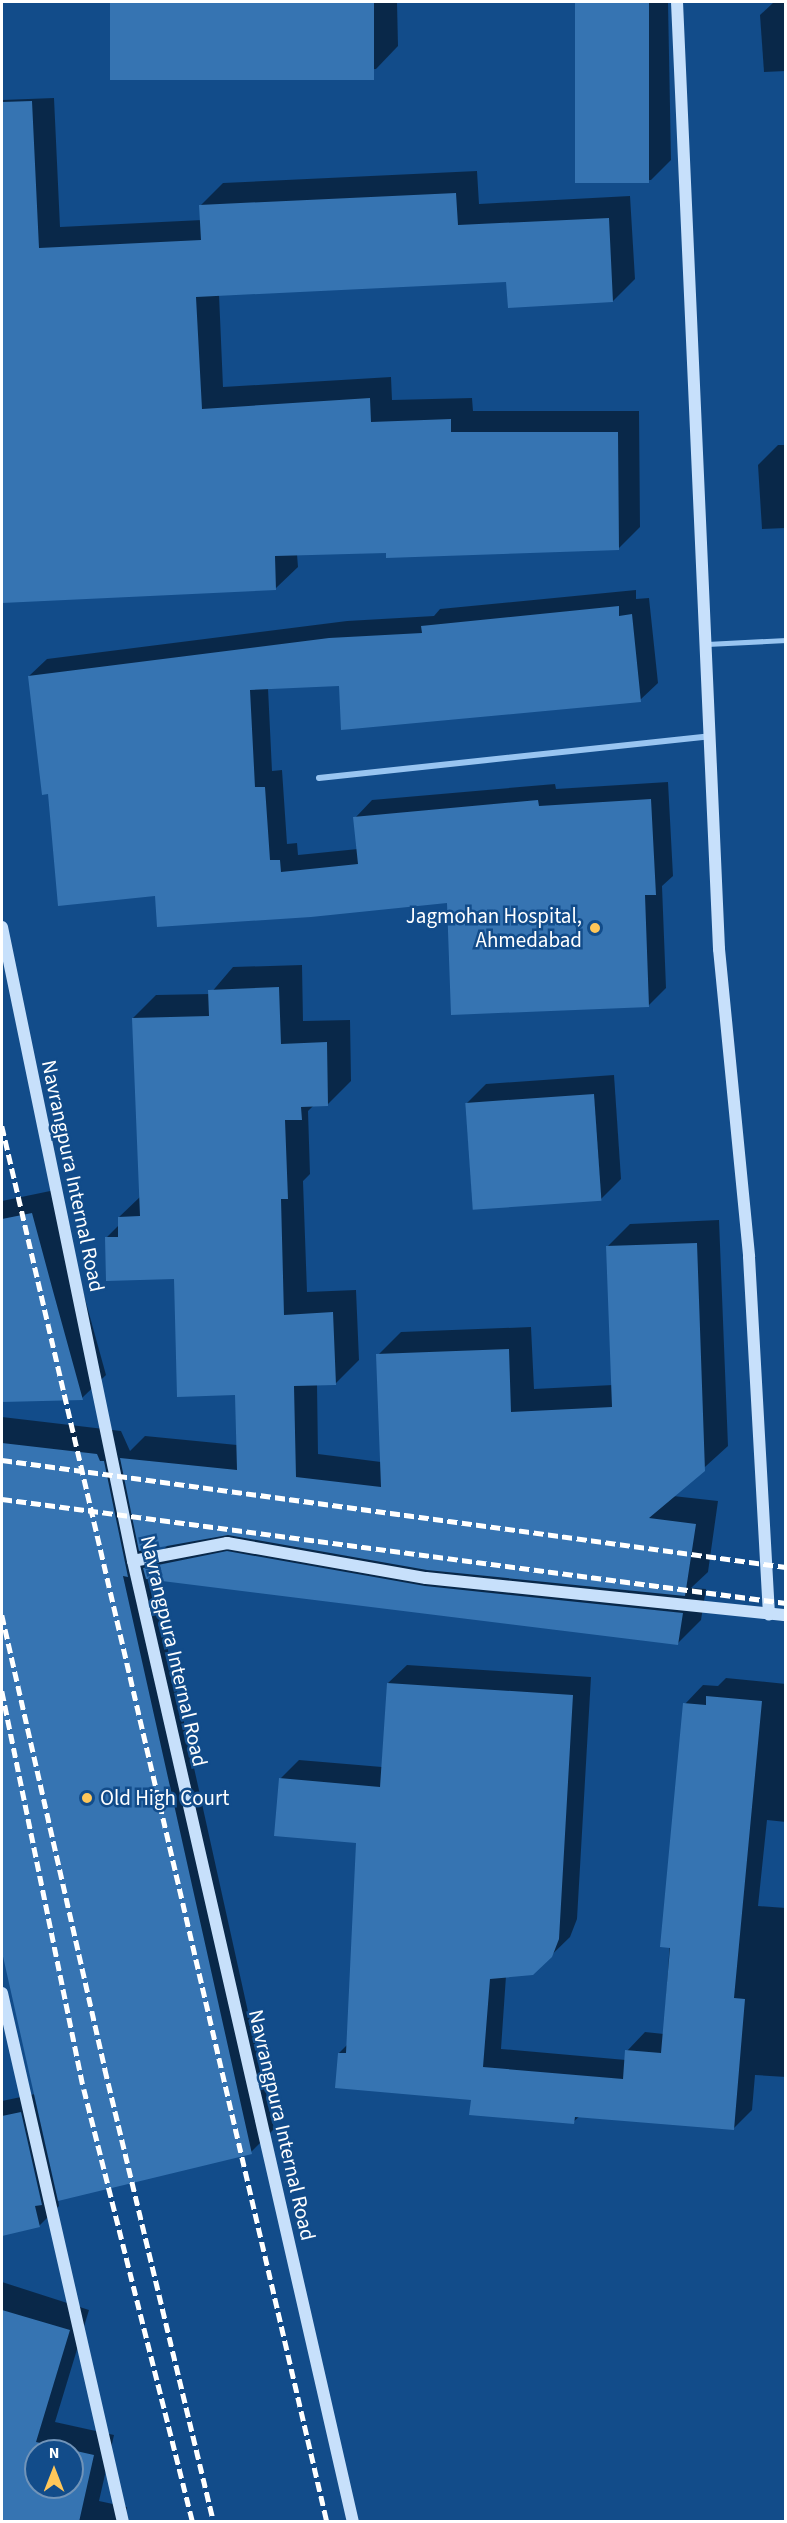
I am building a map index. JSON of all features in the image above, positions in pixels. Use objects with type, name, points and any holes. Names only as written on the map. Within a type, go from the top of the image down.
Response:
[{"type":"street","points":[[677,2],[719,949],[749,1257],[769,1614]]},
{"type":"street","points":[[319,778],[710,736]]},
{"type":"street","name":"Navrangpura Internal Road","points":[[2,927],[133,1561],[353,2522]]},
{"type":"street","points":[[133,1561],[227,1543],[426,1578],[786,1615]]},
{"type":"street","points":[[2,1993],[123,2522]]},
{"type":"lane","points":[[707,644],[786,640]]},
{"type":"building","points":[[110,2],[374,2],[374,80],[110,80]]},
{"type":"building","points":[[575,2],[649,2],[649,183],[575,183]]},
{"type":"building","points":[[32,101],[39,248],[201,240],[199,205],[456,193],[458,225],[609,218],[613,302],[508,308],[506,282],[196,297],[202,409],[370,398],[371,422],[451,419],[451,432],[618,432],[619,550],[386,558],[386,553],[275,556],[276,590],[2,603],[2,102]]},
{"type":"building","points":[[619,606],[619,616],[632,614],[641,702],[341,730],[339,686],[250,690],[255,787],[265,787],[270,860],[280,860],[281,872],[358,864],[353,817],[538,800],[539,806],[651,799],[656,895],[645,895],[649,1007],[451,1015],[447,903],[311,917],[157,927],[155,896],[58,906],[48,794],[42,795],[28,676],[329,638],[422,633],[421,626]]},
{"type":"building","points":[[279,987],[281,1044],[327,1042],[328,1106],[301,1107],[302,1120],[285,1120],[288,1199],[281,1199],[284,1315],[333,1312],[336,1385],[294,1386],[296,1477],[381,1487],[376,1354],[509,1349],[511,1412],[612,1407],[606,1246],[697,1243],[705,1471],[649,1518],[696,1524],[685,1596],[427,1570],[228,1535],[139,1551],[120,1458],[237,1470],[235,1395],[177,1397],[174,1279],[106,1281],[105,1237],[118,1237],[118,1217],[140,1216],[132,1018],[209,1016],[208,990]]},
{"type":"building","points":[[594,1094],[601,1201],[473,1210],[465,1103]]},
{"type":"building","points":[[32,1213],[83,1400],[2,1402],[2,1219]]},
{"type":"building","points":[[2,1443],[97,1454],[100,1461],[104,1461],[128,1577],[123,1576],[252,2154],[58,2201],[2,1952]]},
{"type":"building","points":[[227,1551],[425,1586],[683,1613],[678,1645],[146,1579],[143,1568]]},
{"type":"building","points":[[387,1683],[573,1695],[559,1939],[552,1957],[533,1975],[490,1979],[483,2067],[623,2079],[625,2050],[661,2053],[670,1948],[660,1947],[683,1703],[706,1705],[706,1696],[762,1701],[734,1998],[745,1999],[734,2130],[575,2117],[574,2124],[469,2115],[471,2100],[335,2088],[338,2053],[346,2053],[356,1843],[274,1836],[279,1778],[380,1787]]},
{"type":"building","points":[[21,2112],[42,2205],[35,2206],[40,2227],[2,2236],[2,2116]]},
{"type":"building","points":[[2,2310],[70,2330],[37,2439],[24,2439],[24,2499],[84,2499],[84,2453],[94,2455],[79,2522],[2,2522]]},
{"type":"railway","points":[[2,1126],[327,2522]]},
{"type":"railway","points":[[2,1460],[786,1567]]},
{"type":"railway","points":[[2,1499],[786,1603]]},
{"type":"railway","points":[[2,1615],[105,2069],[214,2522]]},
{"type":"railway","points":[[2,1691],[84,2089],[193,2522]]},
{"type":"place","name":"Jagmohan Hospital, Ahmedabad","points":[[595,928]]},
{"type":"place","name":"Old High Court","points":[[87,1798]]}]
